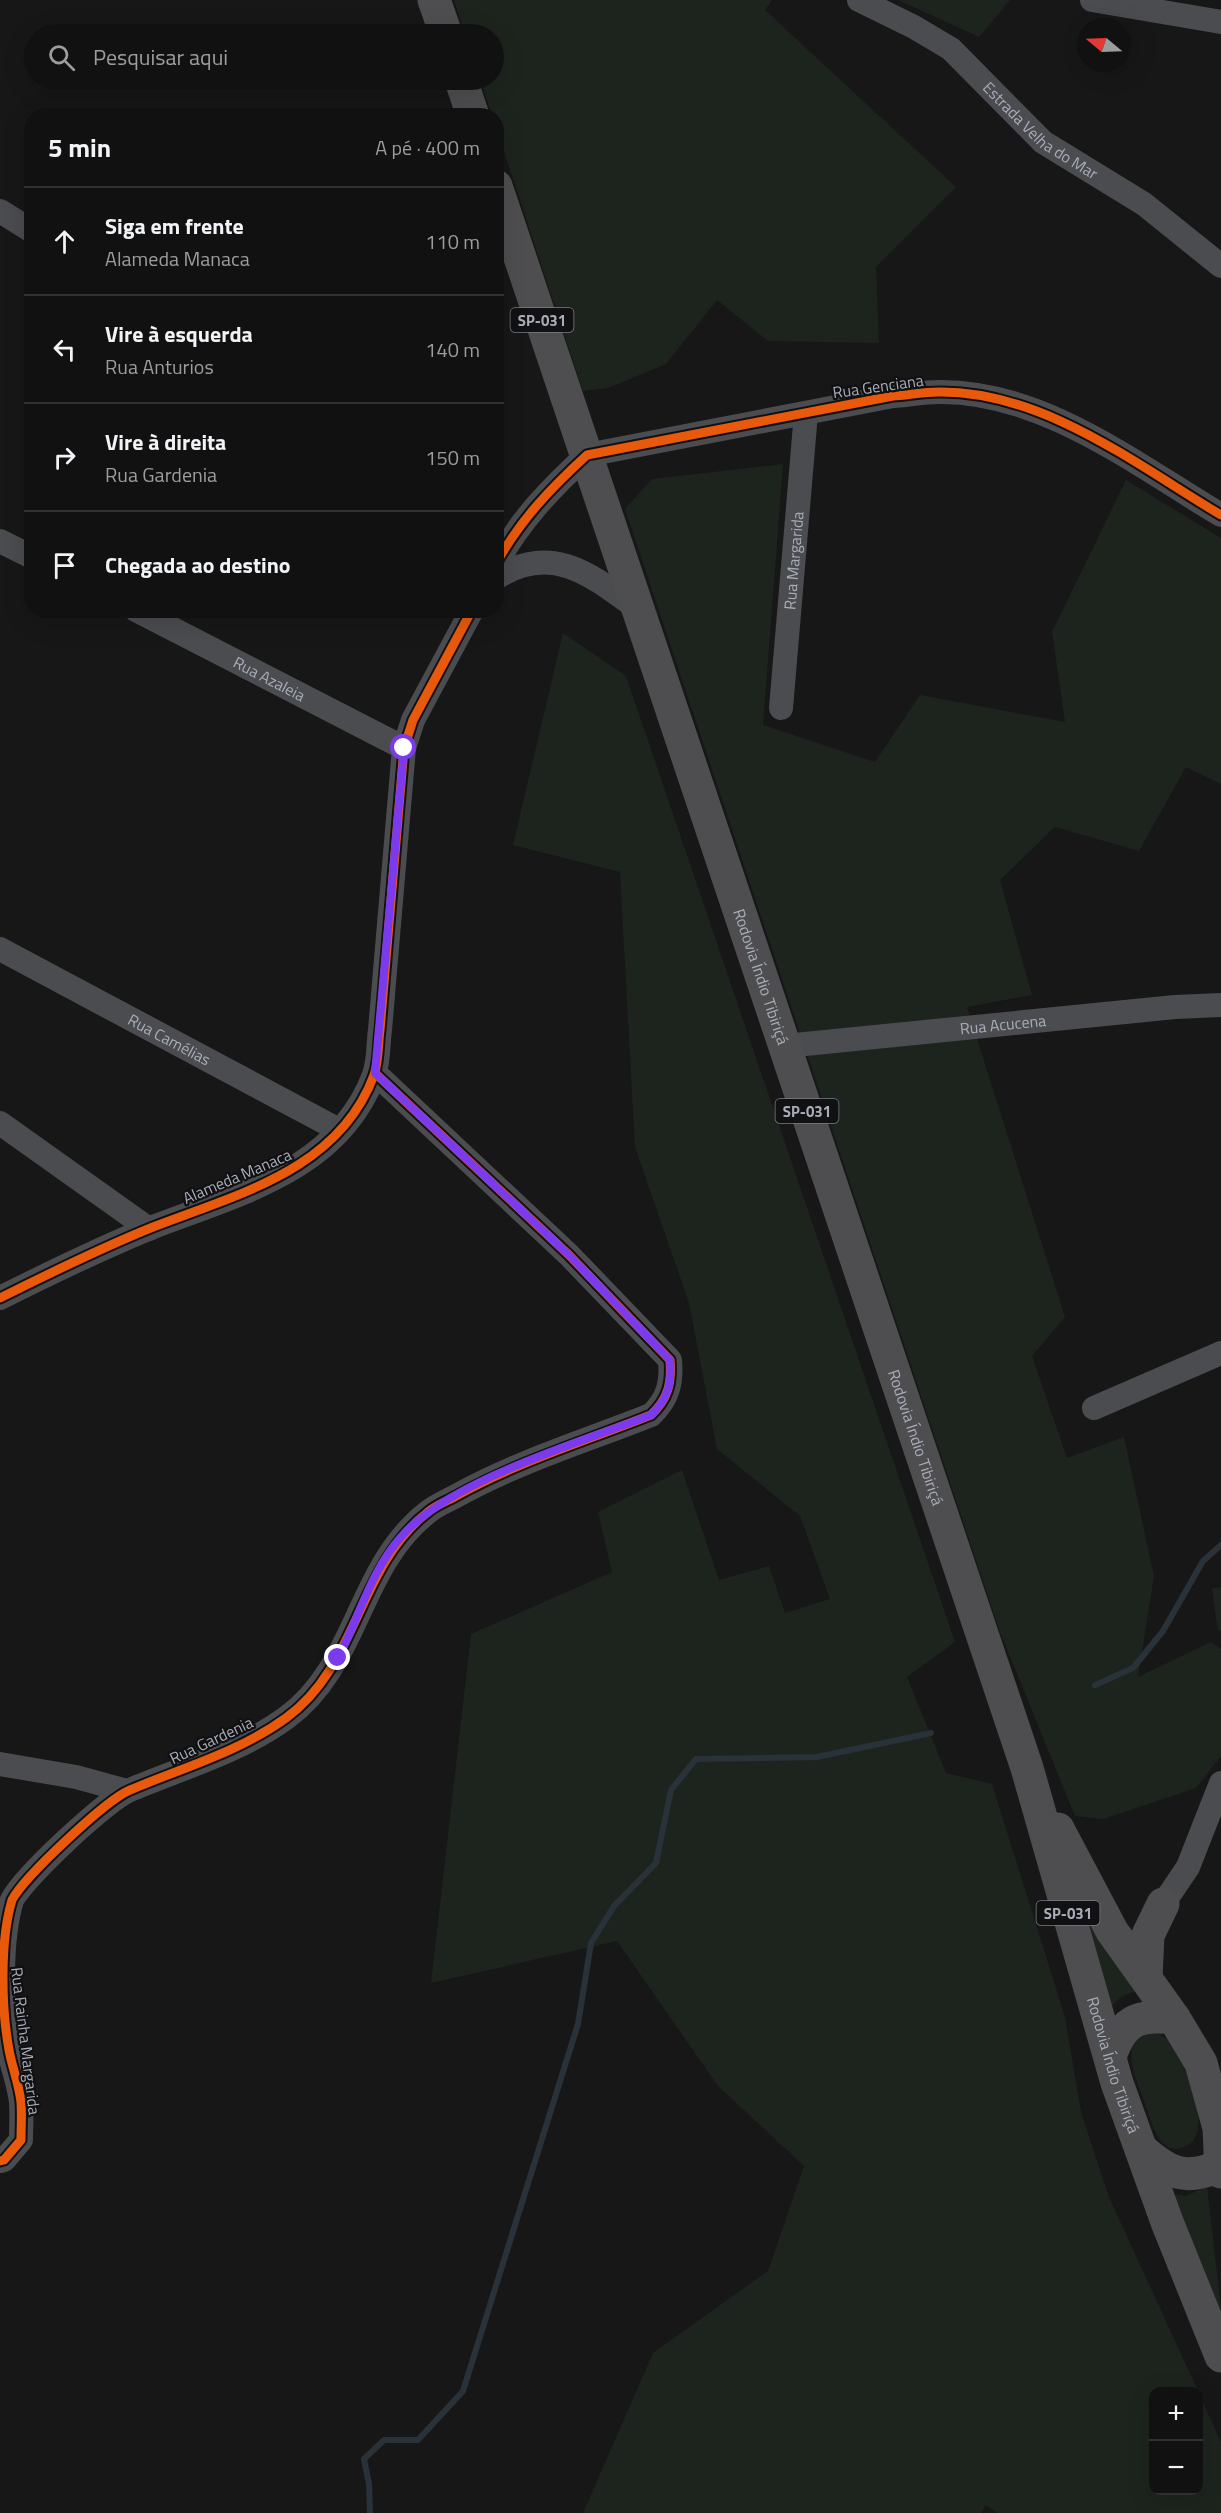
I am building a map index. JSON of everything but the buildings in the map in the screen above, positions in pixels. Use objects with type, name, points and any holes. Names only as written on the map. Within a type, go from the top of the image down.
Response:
[{"type":"highway","points":[[434,0],[442,24]]},
{"type":"highway","points":[[464,90],[470,108]]},
{"type":"highway","name":"Rodovia Índio Tibiriçá","points":[[504,210],[1027,1768],[1110,2057],[1221,2356]]},
{"type":"highway","name":"Rodovia Índio Tibiriçá","points":[[1027,1768],[1112,1931],[1174,2018],[1201,2063],[1220,2128],[1221,2172]]},
{"type":"highway","points":[[1094,1897],[1114,1909],[1135,1914],[1163,1904]]},
{"type":"highway","points":[[1146,1977],[1148,1935],[1163,1904]]},
{"type":"highway","points":[[1110,2057],[1120,2032],[1128,2024],[1147,2017],[1174,2018]]},
{"type":"highway","points":[[1147,2154],[1182,2159],[1193,2155],[1220,2128]]},
{"type":"highway","points":[[1147,2154],[1182,2174],[1206,2172],[1221,2165]]},
{"type":"street","name":"Estrada Velha do Mar","points":[[859,0],[914,27],[951,50],[1043,142],[1144,204],[1221,266]]},
{"type":"street","points":[[1092,0],[1221,22]]},
{"type":"street","points":[[0,211],[24,226]]},
{"type":"street","name":"Rua Genciana","points":[[587,455],[893,396],[940,392],[995,399],[1065,422],[1221,515]]},
{"type":"street","name":"Rua Margarida","points":[[781,708],[806,413]]},
{"type":"street","points":[[504,550],[519,525],[553,485],[587,455]]},
{"type":"street","points":[[0,541],[24,553]]},
{"type":"street","points":[[504,574],[519,566],[539,563],[573,567],[591,574],[639,610]]},
{"type":"street","name":"Rua Azaleia","points":[[151,618],[404,748]]},
{"type":"street","name":"Alameda Manaca","points":[[0,1298],[149,1229],[271,1181],[308,1160],[339,1130],[359,1106],[375,1073],[404,748],[413,720],[468,618]]},
{"type":"street","name":"Rua Camélias","points":[[0,949],[339,1130]]},
{"type":"street","name":"Rua Acucena","points":[[785,1046],[1175,1007],[1221,1005]]},
{"type":"street","name":"Rua Gardenia","points":[[126,1791],[254,1739],[288,1717],[316,1691],[338,1658],[383,1561],[401,1535],[430,1510],[489,1477],[651,1415],[662,1405],[668,1391],[671,1378],[670,1360],[569,1255],[375,1073]]},
{"type":"street","points":[[0,1123],[149,1229]]},
{"type":"street","points":[[1094,1408],[1221,1353]]},
{"type":"street","points":[[0,1764],[76,1777],[126,1791]]},
{"type":"street","points":[[1163,1904],[1188,1868],[1221,1783]]},
{"type":"street","name":"Rua Rainha Margarida","points":[[2,2160],[21,2140],[21,2102],[8,2049],[0,1969],[4,1920],[13,1898],[57,1848],[126,1791]]},
{"type":"shaded area","points":[[454,0],[772,0],[765,10],[956,187],[876,267],[879,343],[768,341],[717,300],[666,364],[608,388],[583,391],[504,151],[504,108],[490,108],[483,90],[504,90],[504,24],[462,24]]},
{"type":"shaded area","points":[[898,0],[1010,0],[979,37]]},
{"type":"shaded area","points":[[783,464],[763,725],[875,762],[920,695],[1065,722],[1052,632],[1126,480],[1221,538],[1221,784],[1186,767],[1139,851],[1055,827],[1000,880],[1032,995],[967,1007],[1065,1317],[1032,1356],[1067,1458],[1124,1437],[1154,1576],[1138,1677],[1211,1642],[1221,1649],[1221,1756],[1196,1788],[1103,1819],[1075,1816],[1000,1632],[625,509],[652,479]]},
{"type":"shaded area","points":[[563,633],[626,676],[955,1642],[907,1677],[946,1773],[992,1784],[1065,2017],[1081,2112],[1109,2197],[1196,2387],[1149,2387],[1149,2495],[1203,2495],[1203,2402],[1221,2442],[1221,2513],[998,2513],[986,2505],[981,2513],[583,2513],[653,2353],[768,2271],[804,2166],[718,2086],[617,1941],[431,1983],[471,1634],[612,1572],[598,1512],[682,1470],[719,1580],[769,1566],[785,1613],[830,1599],[800,1516],[717,1449],[689,1303],[635,1147],[620,872],[513,845]]},
{"type":"shaded area","points":[[1221,1587],[1221,1630],[1218,1631],[1212,1589]]},
{"type":"shaded area","points":[[1056,1838],[1140,1990],[1122,1996],[1111,2007]]},
{"type":"shaded area","points":[[1152,2031],[1166,2039],[1174,2048],[1190,2081],[1197,2105],[1196,2137],[1188,2145],[1178,2149],[1170,2148],[1158,2136],[1132,2063],[1131,2055],[1135,2040]]},
{"type":"shaded area","points":[[1207,2186],[1221,2309],[1221,2337],[1167,2193],[1186,2196]]},
{"type":"waterway","points":[[1095,1685],[1133,1668],[1163,1631],[1203,1561],[1221,1545]]},
{"type":"waterway","points":[[370,2513],[369,2484],[364,2459],[384,2440],[418,2440],[463,2391],[578,2024],[591,1943],[614,1906],[656,1863],[671,1790],[696,1759],[817,1757],[931,1733]]},
{"type":"cycle path","points":[[504,550],[537,505],[587,455],[893,396],[927,392],[977,395],[1015,404],[1051,417],[1121,453],[1221,515]]},
{"type":"cycle path","points":[[0,1298],[114,1243],[218,1203],[282,1174],[311,1156],[337,1134],[358,1107],[374,1075],[378,1058],[404,748],[413,720],[468,618]]},
{"type":"cycle path","points":[[0,2161],[4,2160],[21,2140],[21,2102],[9,2050],[4,2014],[5,1934],[12,1900],[32,1875],[85,1823],[130,1790],[230,1750],[286,1718],[310,1696],[329,1671],[386,1560],[405,1534],[431,1510],[503,1473],[651,1415],[668,1390],[670,1360],[569,1255],[375,1073]]},
{"type":"route","points":[[338,1658],[383,1561],[401,1535],[430,1510],[489,1477],[651,1415],[662,1405],[671,1378],[670,1360],[569,1255],[375,1073],[404,748]]}]
